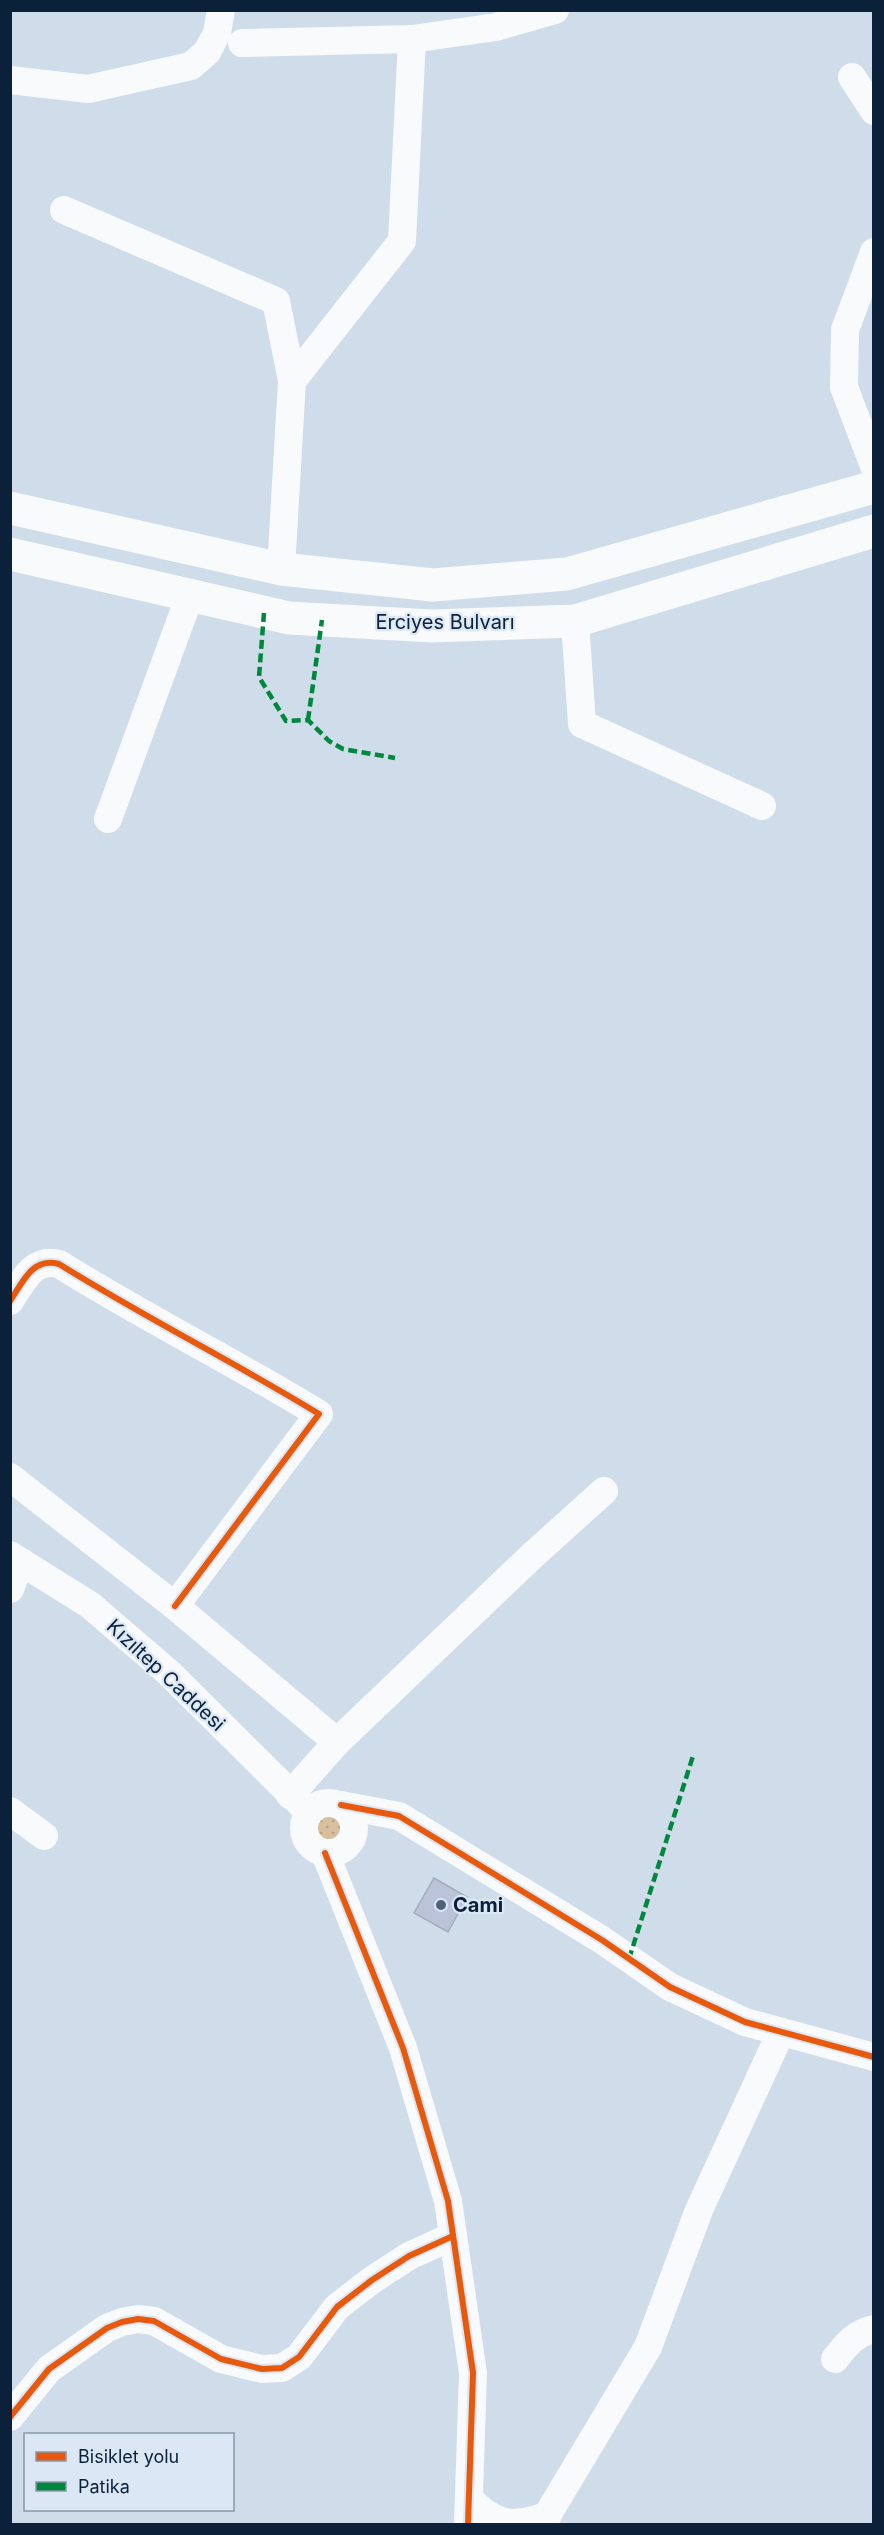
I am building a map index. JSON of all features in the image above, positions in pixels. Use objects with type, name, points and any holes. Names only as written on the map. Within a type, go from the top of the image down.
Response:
[{"type":"highway","name":"Erciyes Bulvarı","points":[[10,508],[281,569],[433,585],[567,574],[873,488]]},
{"type":"highway","name":"Erciyes Bulvarı","points":[[10,554],[289,618],[432,626],[575,621],[873,531]]},
{"type":"street","points":[[10,80],[88,89],[191,66],[207,52],[217,33],[221,10]]},
{"type":"street","points":[[242,44],[412,39],[495,27],[555,10]]},
{"type":"street","points":[[292,381],[402,241],[412,39]]},
{"type":"street","points":[[852,77],[873,111]]},
{"type":"street","points":[[64,210],[276,301],[292,381],[281,569]]},
{"type":"street","points":[[873,252],[845,330],[844,387],[873,466]]},
{"type":"street","points":[[108,819],[190,595]]},
{"type":"street","points":[[575,621],[582,724],[762,806]]},
{"type":"street","points":[[10,1301],[27,1275],[37,1265],[52,1262],[59,1264],[152,1320],[267,1382],[319,1414],[175,1606]]},
{"type":"street","points":[[10,1477],[175,1606],[337,1742]]},
{"type":"street","points":[[604,1491],[533,1555],[337,1742],[300,1803],[305,1820],[306,1837],[310,1845],[325,1853],[403,2048],[448,2201],[473,2373],[468,2511],[481,2511],[496,2520],[523,2523],[545,2520],[648,2348],[699,2210],[781,2032]]},
{"type":"street","points":[[10,1589],[16,1559]]},
{"type":"street","name":"Kızıltep Caddesi","points":[[16,1559],[90,1605],[160,1666],[300,1803]]},
{"type":"street","points":[[300,1803],[342,1805],[399,1816],[602,1940],[670,1987],[745,2022],[873,2057]]},
{"type":"street","points":[[325,1853],[342,1849],[353,1836],[353,1818],[342,1805]]},
{"type":"street","points":[[10,1810],[45,1836]]},
{"type":"street","points":[[10,2417],[48,2369],[107,2328],[138,2319],[154,2321],[221,2359],[262,2369],[282,2368],[299,2357],[337,2307],[372,2280],[409,2256],[453,2236]]},
{"type":"street","points":[[835,2359],[847,2343],[863,2331],[873,2329]]},
{"type":"shaded area","points":[[329,1813],[340,1817],[344,1828],[340,1839],[329,1843],[318,1839],[314,1828],[318,1817]]},
{"type":"building","name":"Cami","points":[[434,1878],[467,1897],[448,1932],[414,1913]]},
{"type":"marked path","points":[[264,613],[259,677],[286,721],[308,720],[329,741],[343,749],[395,758]]},
{"type":"marked path","points":[[308,720],[322,620]]},
{"type":"marked path","points":[[629,1959],[693,1756]]},
{"type":"cycle path","points":[[10,1301],[24,1279],[35,1268],[42,1264],[59,1264],[319,1414],[175,1606]]},
{"type":"cycle path","points":[[341,1805],[399,1816],[602,1940],[670,1987],[745,2022],[874,2057]]},
{"type":"cycle path","points":[[325,1853],[403,2048],[448,2201],[473,2373],[468,2524]]},
{"type":"cycle path","points":[[10,2417],[49,2369],[107,2328],[138,2319],[154,2321],[221,2359],[262,2369],[282,2368],[299,2357],[337,2307],[372,2280],[409,2256],[453,2236]]},
{"type":"place","name":"Cami","points":[[441,1905]]}]
